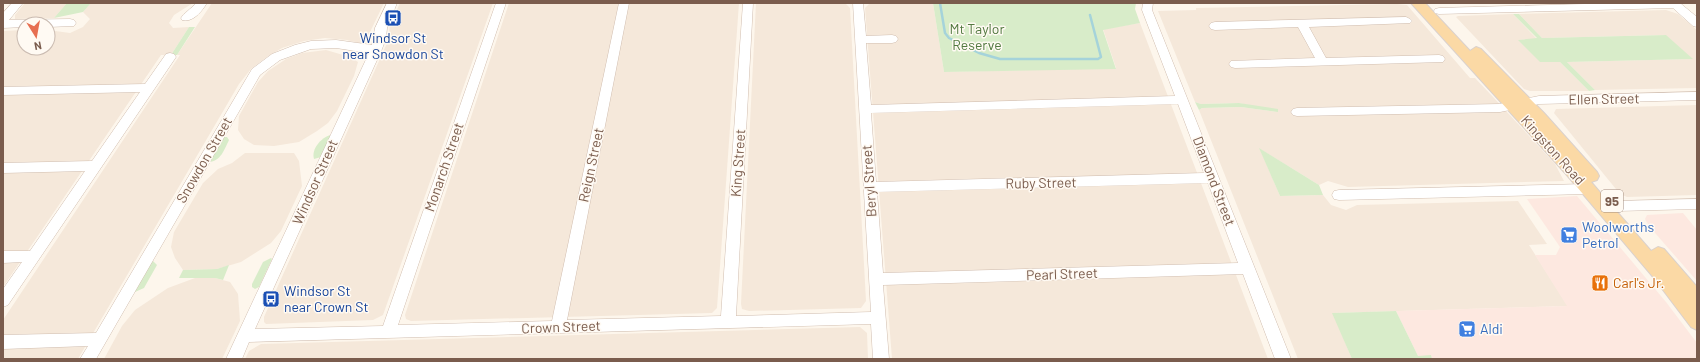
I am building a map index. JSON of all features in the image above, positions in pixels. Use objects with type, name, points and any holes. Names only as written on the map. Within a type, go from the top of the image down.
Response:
[{"type":"main road","name":"Kingston Road","points":[[1418,3],[1519,104],[1556,135],[1697,300]]},
{"type":"main road","name":"Kingston Road","points":[[1435,7],[1519,104],[1588,189],[1660,273],[1697,322]]},
{"type":"street","points":[[3,20],[18,3]]},
{"type":"street","points":[[186,18],[194,13],[202,3]]},
{"type":"street","name":"Windsor Street","points":[[234,359],[376,49],[380,38],[381,28],[392,3]]},
{"type":"street","name":"Monarch Street","points":[[388,332],[501,3]]},
{"type":"street","name":"Reign Street","points":[[558,328],[624,3]]},
{"type":"street","name":"King Street","points":[[728,322],[748,3]]},
{"type":"street","name":"Beryl Street","points":[[858,3],[881,359]]},
{"type":"street","name":"Diamond Street","points":[[1148,3],[1147,10],[1283,359]]},
{"type":"street","points":[[1435,7],[1676,5],[1697,23]]},
{"type":"street","points":[[1215,26],[1406,21]]},
{"type":"street","points":[[3,24],[70,23]]},
{"type":"street","points":[[1302,24],[1323,62]]},
{"type":"street","points":[[860,40],[892,39]]},
{"type":"street","name":"Snowdon Street","points":[[88,359],[256,72],[276,57],[311,45],[336,44],[363,50],[376,49]]},
{"type":"street","points":[[3,301],[170,57]]},
{"type":"street","points":[[1235,64],[1439,59]]},
{"type":"street","points":[[3,91],[149,88]]},
{"type":"street","name":"Ellen Street","points":[[1297,112],[1500,108],[1539,100],[1697,96]]},
{"type":"street","points":[[864,109],[1182,100]]},
{"type":"street","points":[[3,168],[95,166]]},
{"type":"street","name":"Ruby Street","points":[[870,187],[1213,178]]},
{"type":"street","points":[[1339,195],[1588,189]]},
{"type":"street","points":[[1617,206],[1697,204]]},
{"type":"street","points":[[3,257],[34,256]]},
{"type":"street","name":"Pearl Street","points":[[876,279],[1248,268]]},
{"type":"street","name":"Crown Street","points":[[244,336],[878,318]]},
{"type":"street","points":[[3,342],[99,339]]},
{"type":"shaded area","points":[[25,3],[67,3],[56,16],[16,16],[15,19],[15,15]]},
{"type":"shaded area","points":[[91,3],[193,3],[174,15],[169,23],[173,28],[189,27],[171,55],[161,55],[3,287],[3,31],[16,30],[16,56],[56,56],[56,31],[70,33],[83,27],[90,19],[83,12]]},
{"type":"shaded area","points":[[212,3],[384,3],[367,42],[359,43],[347,40],[325,38],[304,41],[282,48],[251,69],[239,84],[78,359],[3,359],[3,320],[180,55],[177,55]]},
{"type":"shaded area","points":[[400,3],[493,3],[383,315],[373,320],[266,324],[264,322],[264,317],[388,41],[390,25]]},
{"type":"shaded area","points":[[509,3],[739,3],[717,308],[712,313],[411,321],[406,319],[405,315]]},
{"type":"shaded area","points":[[756,3],[845,3],[850,8],[866,301],[861,308],[749,311],[742,309],[741,304]]},
{"type":"shaded area","points":[[870,3],[933,3],[944,72],[1116,68],[1103,29],[1140,23],[1268,359],[892,359],[865,8]]},
{"type":"shaded area","points":[[1407,5],[1470,78],[1475,78],[1555,164],[1564,181],[1348,187],[1328,181],[1319,185],[1260,149],[1280,196],[1323,195],[1331,205],[1346,210],[1357,205],[1518,201],[1547,244],[1529,245],[1568,306],[1333,313],[1352,359],[1298,359],[1199,110],[1202,108],[1241,107],[1278,112],[1239,103],[1201,104],[1195,102],[1158,11],[1196,10],[1196,8]]},
{"type":"shaded area","points":[[1666,10],[1678,14],[1697,30],[1697,88],[1595,90],[1567,62],[1692,59],[1665,35],[1542,38],[1519,14]]},
{"type":"shaded area","points":[[1513,14],[1537,39],[1519,40],[1560,62],[1589,91],[1530,91],[1524,89],[1456,17]]},
{"type":"shaded area","points":[[326,50],[350,57],[358,62],[354,76],[337,111],[328,123],[299,142],[274,146],[254,145],[244,139],[238,130],[239,116],[258,82],[268,71],[286,59],[302,53]]},
{"type":"shaded area","points":[[1697,105],[1697,195],[1627,197],[1620,194],[1554,113],[1556,109]]},
{"type":"shaded area","points":[[245,153],[294,153],[299,161],[302,186],[281,231],[271,243],[241,262],[217,269],[183,270],[175,258],[171,247],[174,232],[203,183],[218,169],[232,163]]},
{"type":"shaded area","points":[[1577,196],[1666,302],[1697,343],[1697,359],[1432,359],[1431,356],[1418,356],[1396,311],[1567,306],[1535,255],[1556,255],[1560,247],[1527,199]]},
{"type":"shaded area","points":[[1683,213],[1697,230],[1697,281],[1649,226],[1645,219],[1647,215]]},
{"type":"shaded area","points":[[195,278],[215,278],[230,282],[238,294],[240,321],[222,359],[104,359],[122,326],[135,310],[168,288]]},
{"type":"shaded area","points":[[860,327],[867,333],[868,359],[245,359],[249,351],[261,344]]},
{"type":"green space","points":[[67,3],[91,3],[83,12],[56,18]]},
{"type":"green space","name":"Mt Taylor Reserve","points":[[933,3],[1136,3],[1135,9],[1140,23],[1103,30],[1116,69],[944,72]]},
{"type":"green space","points":[[1513,14],[1519,14],[1542,38],[1666,35],[1693,59],[1567,62],[1595,90],[1589,91],[1560,62],[1540,62],[1518,40],[1537,38]]},
{"type":"green space","points":[[189,27],[195,27],[177,55],[171,55]]},
{"type":"green space","points":[[1195,102],[1201,104],[1239,103],[1278,109],[1278,112],[1241,107],[1202,108],[1199,110]]},
{"type":"green space","points":[[330,135],[321,157],[314,159],[313,155],[315,148],[323,139]]},
{"type":"green space","points":[[222,137],[227,137],[229,140],[224,151],[216,160],[209,162]]},
{"type":"green space","points":[[1259,148],[1319,185],[1323,195],[1280,196]]},
{"type":"green space","points":[[271,258],[272,259],[259,287],[255,289],[252,287],[252,284],[263,262]]},
{"type":"green space","points":[[153,261],[157,265],[144,288],[135,292],[134,291],[149,262]]},
{"type":"green space","points":[[229,265],[223,280],[215,278],[179,278],[183,270],[217,269]]},
{"type":"green space","points":[[1396,311],[1418,356],[1431,355],[1432,359],[1352,359],[1332,313]]},
{"type":"waterway","points":[[940,3],[945,33],[949,38],[979,53],[1000,59],[1098,59],[1101,57],[1090,15]]},
{"type":"place","name":"Windsor St near Snowdon St","points":[[393,18]]},
{"type":"place","name":"Woolworths Petrol","points":[[1569,235]]},
{"type":"place","name":"Carl's Jr.","points":[[1600,283]]},
{"type":"place","name":"Windsor St near Crown St","points":[[271,299]]},
{"type":"place","name":"Aldi","points":[[1467,329]]}]
